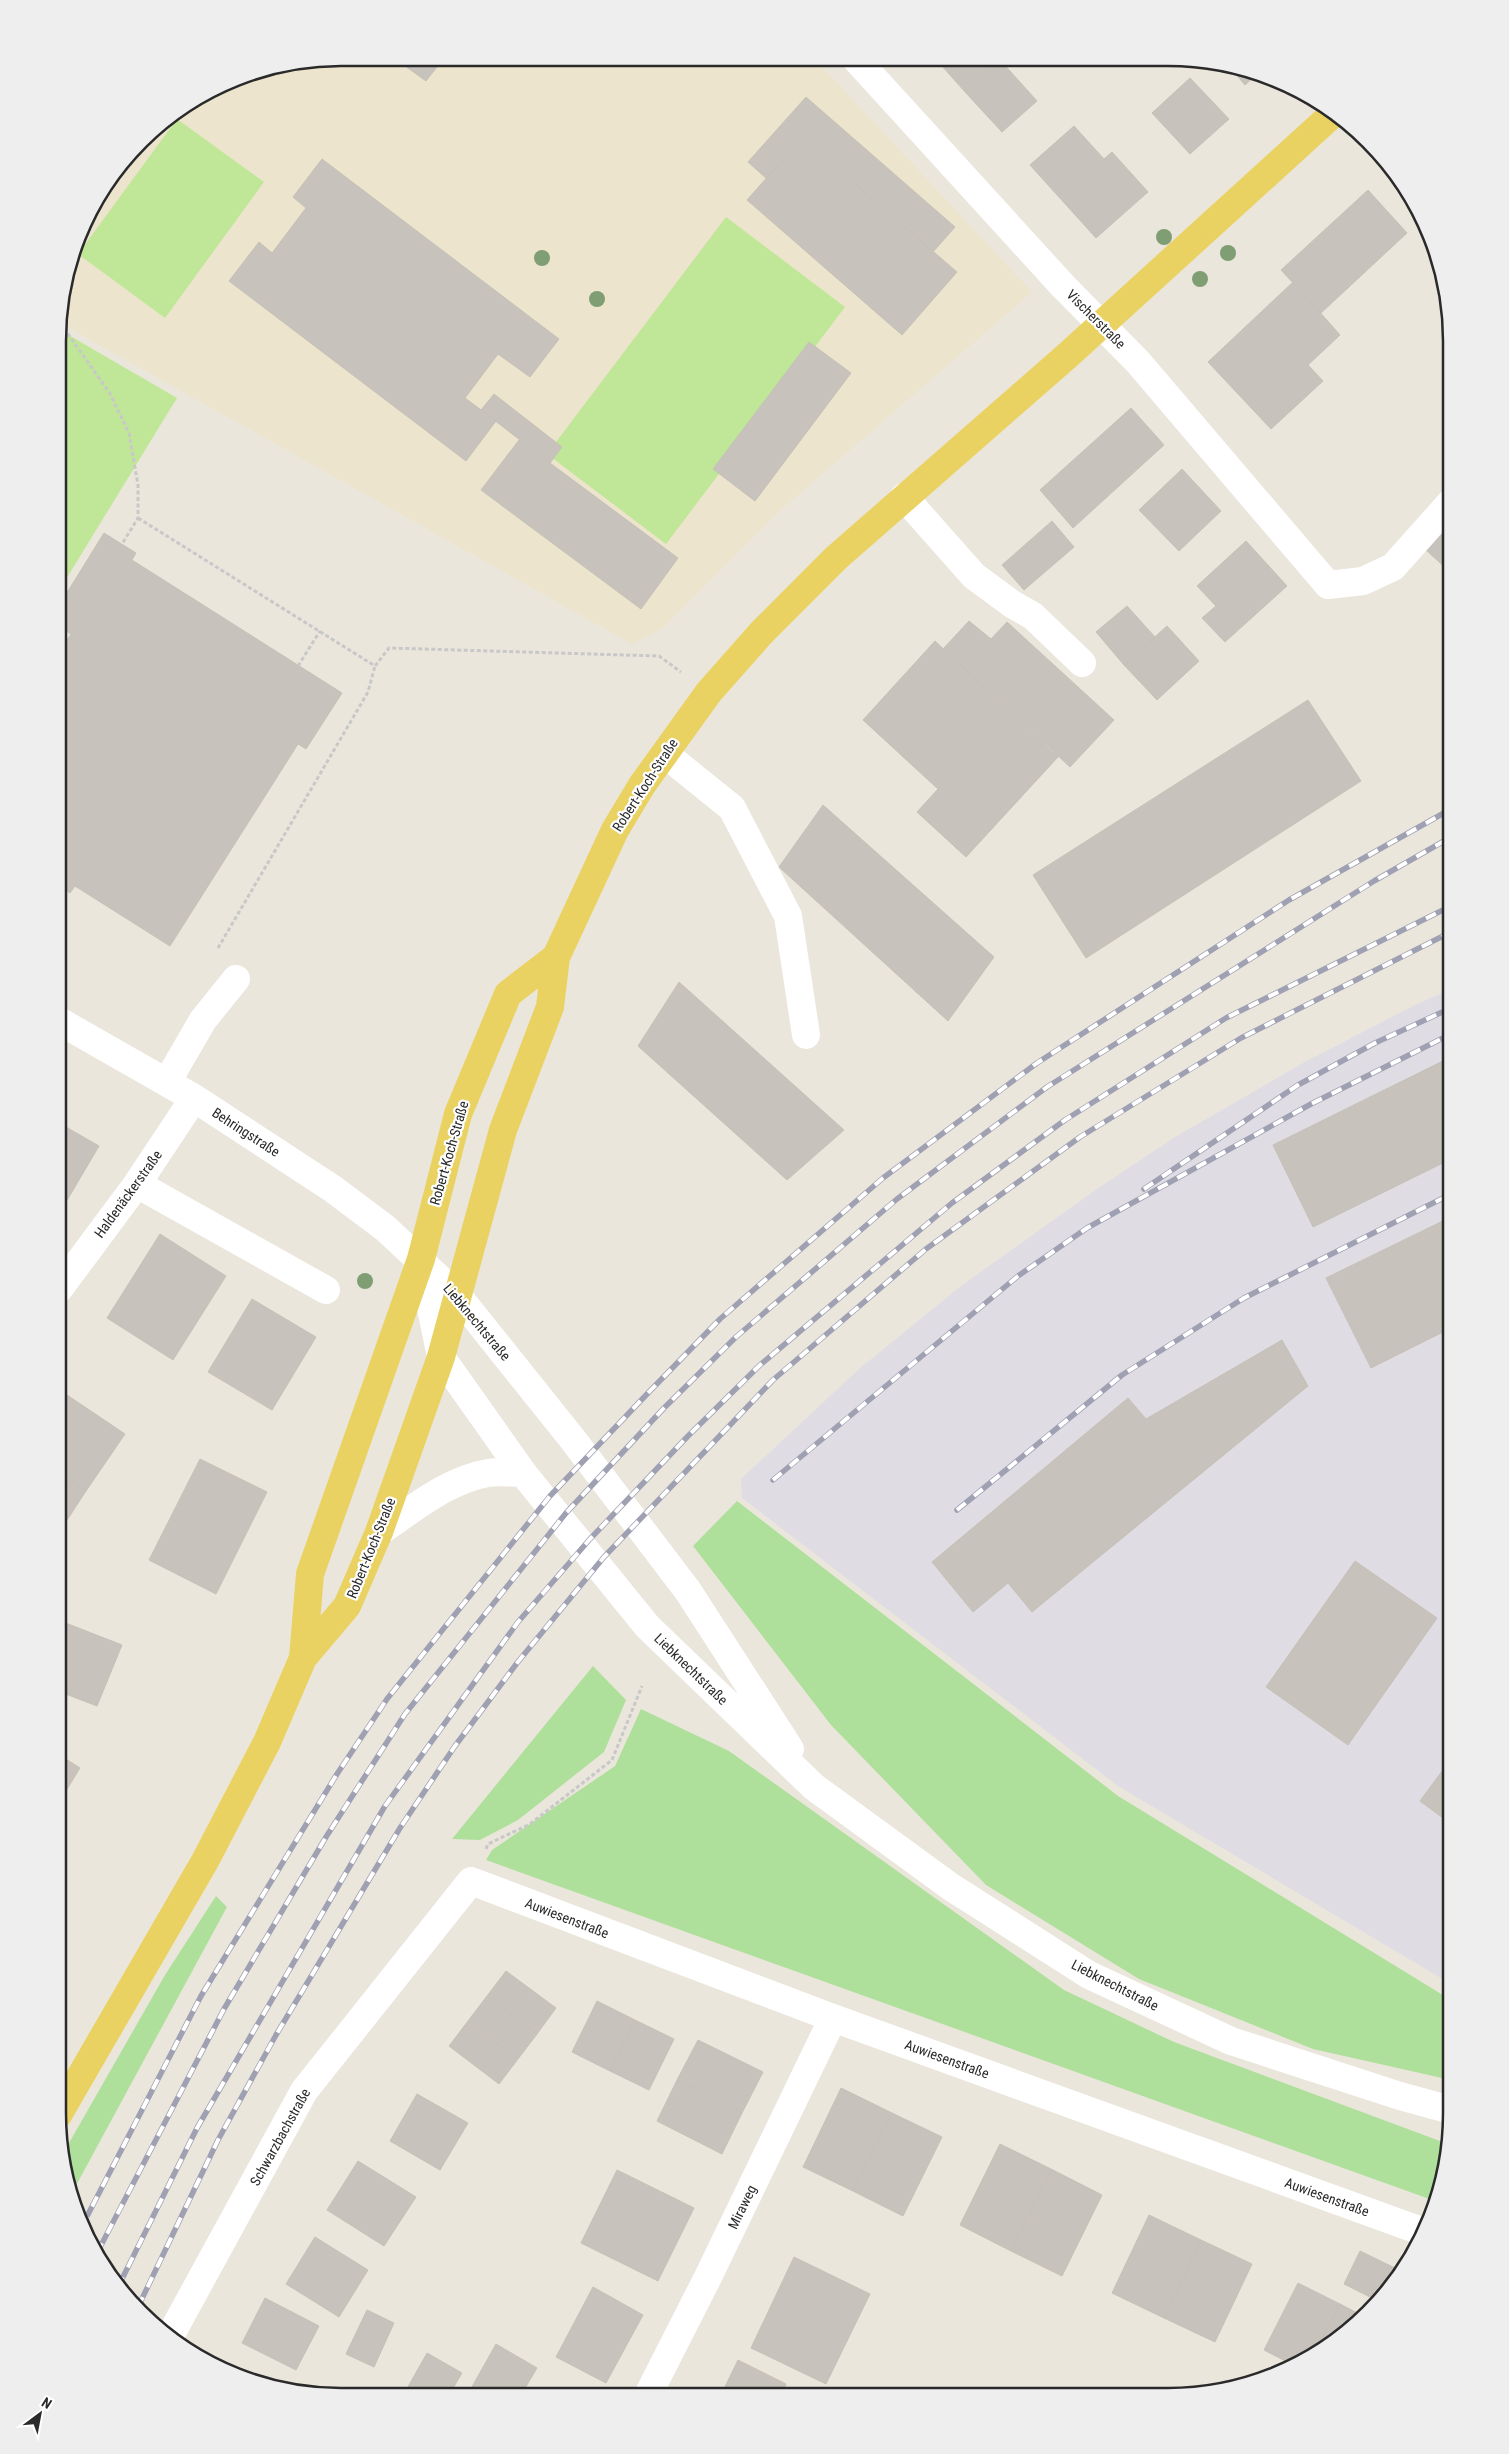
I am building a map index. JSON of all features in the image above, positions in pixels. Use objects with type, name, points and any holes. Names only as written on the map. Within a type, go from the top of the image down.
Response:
[{"type":"main road","name":"Robert-Koch-Straße","points":[[303,1658],[347,1606],[379,1532],[408,1457],[441,1357],[503,1130],[550,1007],[556,957],[615,830],[642,785],[709,692],[762,632],[836,558],[1103,324],[1328,118]]},
{"type":"main road","name":"Robert-Koch-Straße","points":[[303,1658],[310,1574],[421,1260],[458,1114],[508,994],[556,957]]},
{"type":"main road","points":[[66,2100],[205,1860],[267,1742],[303,1658]]},
{"type":"street","name":"Vischerstraße","points":[[862,66],[1056,279],[1103,324],[1138,362],[1328,585],[1363,581],[1393,567],[1443,512]]},
{"type":"street","points":[[904,497],[974,576],[1012,604],[1033,616],[1082,663]]},
{"type":"street","points":[[665,754],[732,808],[788,916],[806,1035]]},
{"type":"street","points":[[167,1082],[203,1020],[236,978]]},
{"type":"street","name":"Behringstraße","points":[[66,1025],[194,1098],[333,1189],[385,1228],[421,1260]]},
{"type":"street","name":"Haldenäckerstraße","points":[[66,1280],[137,1184],[194,1098]]},
{"type":"street","points":[[137,1184],[326,1290]]},
{"type":"street","name":"Liebknechtstraße","points":[[421,1260],[458,1296],[574,1441],[688,1590],[814,1787]]},
{"type":"street","name":"Liebknechtstraße","points":[[421,1260],[441,1357],[523,1473],[647,1626],[814,1787],[951,1887],[1089,1975],[1231,2041],[1400,2096],[1443,2108]]},
{"type":"street","points":[[379,1532],[436,1494],[463,1480],[489,1473],[523,1473]]},
{"type":"street","name":"Auwiesenstraße","points":[[471,1881],[833,2018],[1416,2229]]},
{"type":"street","name":"Schwarzbachstraße","points":[[174,2331],[304,2091],[471,1881]]},
{"type":"street","name":"Miraweg","points":[[652,2388],[833,2018]]},
{"type":"path","points":[[67,332],[110,392],[129,433],[138,485],[138,518],[122,544]]},
{"type":"path","points":[[138,518],[375,666]]},
{"type":"path","points":[[298,666],[320,631]]},
{"type":"path","points":[[214,956],[368,692],[375,666],[389,648],[659,656]]},
{"type":"path","points":[[471,1881],[488,1844],[530,1824],[612,1760],[642,1686]]},
{"type":"shaded area","points":[[342,66],[822,66],[1032,292],[781,510],[662,629],[632,644],[67,327],[72,288],[87,236],[103,204],[123,174],[147,147],[174,123],[204,103],[236,87],[270,76],[306,69]]},
{"type":"shaded area","points":[[1443,993],[1443,1979],[1118,1786],[742,1498],[741,1479],[859,1369],[961,1286],[1094,1191],[1175,1137],[1303,1063]]},
{"type":"green space","points":[[178,120],[264,182],[165,318],[80,256],[83,247],[174,123]]},
{"type":"green space","points":[[726,217],[845,307],[666,544],[547,454]]},
{"type":"green space","points":[[66,334],[177,398],[66,579]]},
{"type":"green space","points":[[737,1501],[1118,1796],[1443,1995],[1443,2078],[1313,2049],[1139,1979],[986,1885],[831,1725],[693,1546]]},
{"type":"green space","points":[[593,1666],[626,1700],[604,1752],[518,1820],[480,1840],[452,1839]]},
{"type":"green space","points":[[641,1709],[729,1751],[1064,1990],[1174,2042],[1441,2141],[1429,2199],[486,1860],[492,1850],[615,1766]]},
{"type":"green space","points":[[216,1896],[227,1907],[76,2185],[69,2144],[165,1975]]},
{"type":"building","points":[[405,66],[438,66],[426,81]]},
{"type":"building","points":[[942,66],[996,66],[966,93]]},
{"type":"building","points":[[996,66],[1006,66],[1037,101],[1002,132],[966,93]]},
{"type":"building","points":[[1237,76],[1251,80],[1245,85]]},
{"type":"building","points":[[1190,78],[1229,119],[1190,154],[1152,113]]},
{"type":"building","points":[[806,97],[955,227],[933,252],[802,138],[767,179],[748,162]]},
{"type":"building","points":[[1074,126],[1104,159],[1112,152],[1148,192],[1096,238],[1030,165]]},
{"type":"building","points":[[802,138],[957,272],[902,335],[747,200]]},
{"type":"building","points":[[322,159],[559,339],[530,377],[498,354],[465,398],[496,421],[466,461],[229,281],[259,242],[272,253],[306,208],[293,197]]},
{"type":"building","points":[[1368,190],[1407,233],[1321,313],[1281,270]]},
{"type":"building","points":[[1293,282],[1340,335],[1308,365],[1323,381],[1271,429],[1208,362]]},
{"type":"building","points":[[809,342],[851,373],[755,501],[713,469]]},
{"type":"building","points":[[494,394],[562,447],[550,463],[481,410]]},
{"type":"building","points":[[1131,408],[1164,445],[1073,528],[1040,490]]},
{"type":"building","points":[[519,440],[678,558],[641,609],[481,490]]},
{"type":"building","points":[[1182,469],[1221,511],[1179,551],[1139,510]]},
{"type":"building","points":[[1052,521],[1074,547],[1024,590],[1002,565]]},
{"type":"building","points":[[1443,530],[1443,566],[1426,550]]},
{"type":"building","points":[[104,533],[136,553],[132,560],[342,693],[306,749],[298,744],[170,946],[75,886],[70,893],[66,890],[66,642],[71,634],[66,631],[66,594]]},
{"type":"building","points":[[1246,541],[1287,586],[1225,642],[1202,618],[1216,606],[1197,586]]},
{"type":"building","points":[[1127,606],[1155,637],[1124,665],[1096,632]]},
{"type":"building","points":[[969,621],[991,639],[1007,622],[1114,720],[1070,767],[943,649]]},
{"type":"building","points":[[1167,626],[1199,661],[1157,700],[1124,665]]},
{"type":"building","points":[[935,641],[1058,757],[966,857],[917,812],[938,789],[863,720]]},
{"type":"building","points":[[1308,700],[1361,781],[1086,958],[1033,875]]},
{"type":"building","points":[[823,805],[994,957],[948,1021],[779,867]]},
{"type":"building","points":[[679,982],[844,1130],[787,1180],[638,1046]]},
{"type":"building","points":[[1443,1061],[1443,1163],[1313,1227],[1273,1145]]},
{"type":"building","points":[[66,1127],[99,1146],[66,1202]]},
{"type":"building","points":[[1443,1221],[1443,1332],[1371,1368],[1326,1278]]},
{"type":"building","points":[[160,1234],[226,1276],[173,1360],[107,1318]]},
{"type":"building","points":[[252,1299],[316,1337],[272,1410],[208,1372]]},
{"type":"building","points":[[1282,1340],[1308,1386],[1032,1612],[1008,1583],[973,1612],[932,1562],[1128,1398],[1146,1419]]},
{"type":"building","points":[[66,1394],[125,1434],[86,1491],[66,1478]]},
{"type":"building","points":[[200,1459],[267,1492],[216,1594],[149,1560]]},
{"type":"building","points":[[66,1478],[86,1491],[66,1522]]},
{"type":"building","points":[[1355,1561],[1437,1618],[1348,1745],[1266,1687]]},
{"type":"building","points":[[66,1623],[122,1645],[97,1706],[66,1694]]},
{"type":"building","points":[[66,1759],[80,1768],[66,1791]]},
{"type":"building","points":[[1443,1770],[1443,1818],[1420,1801]]},
{"type":"building","points":[[506,1971],[556,2008],[537,2034],[487,1996]]},
{"type":"building","points":[[487,1996],[537,2034],[518,2059],[468,2021]]},
{"type":"building","points":[[597,2001],[635,2020],[610,2071],[572,2052]]},
{"type":"building","points":[[635,2020],[674,2039],[649,2090],[610,2071]]},
{"type":"building","points":[[468,2021],[518,2059],[499,2084],[449,2046]]},
{"type":"building","points":[[698,2040],[763,2072],[742,2113],[677,2080]]},
{"type":"building","points":[[677,2080],[742,2113],[722,2154],[657,2121]]},
{"type":"building","points":[[841,2088],[892,2113],[853,2191],[803,2167]]},
{"type":"building","points":[[417,2094],[468,2123],[440,2170],[390,2141]]},
{"type":"building","points":[[892,2113],[942,2137],[903,2216],[853,2191]]},
{"type":"building","points":[[1000,2144],[1051,2169],[1011,2251],[960,2225]]},
{"type":"building","points":[[358,2161],[416,2197],[384,2246],[327,2210]]},
{"type":"building","points":[[1051,2169],[1102,2195],[1062,2276],[1011,2251]]},
{"type":"building","points":[[617,2170],[694,2208],[658,2281],[581,2243]]},
{"type":"building","points":[[1149,2215],[1201,2240],[1164,2318],[1112,2293]]},
{"type":"building","points":[[315,2237],[368,2270],[339,2317],[286,2284]]},
{"type":"building","points":[[1201,2240],[1252,2264],[1215,2342],[1164,2318]]},
{"type":"building","points":[[1360,2251],[1394,2268],[1371,2297],[1344,2284]]},
{"type":"building","points":[[794,2257],[870,2294],[826,2384],[751,2348]]},
{"type":"building","points":[[1298,2283],[1340,2304],[1321,2341],[1305,2351],[1285,2361],[1264,2350]]},
{"type":"building","points":[[593,2287],[643,2315],[606,2383],[556,2357]]},
{"type":"building","points":[[265,2298],[319,2326],[296,2370],[242,2343]]},
{"type":"building","points":[[1340,2304],[1356,2312],[1335,2331],[1321,2341]]},
{"type":"building","points":[[367,2310],[394,2323],[374,2367],[346,2354]]},
{"type":"building","points":[[496,2344],[537,2368],[525,2388],[471,2388]]},
{"type":"building","points":[[427,2353],[462,2373],[453,2388],[407,2388]]},
{"type":"building","points":[[738,2360],[786,2384],[784,2388],[724,2388]]},
{"type":"railway","points":[[87,2217],[201,1996],[337,1774],[387,1699],[550,1496],[648,1393],[720,1319],[883,1178],[1037,1063],[1289,900],[1443,813]]},
{"type":"railway","points":[[101,2246],[224,2009],[326,1837],[405,1714],[566,1513],[664,1408],[736,1337],[897,1199],[1047,1087],[1374,881],[1443,842]]},
{"type":"railway","points":[[122,2279],[197,2128],[385,1806],[518,1622],[590,1539],[688,1436],[760,1365],[952,1203],[1065,1120],[1226,1018],[1443,910]]},
{"type":"railway","points":[[141,2301],[218,2140],[276,2035],[400,1828],[455,1746],[517,1663],[604,1557],[773,1380],[926,1249],[1080,1137],[1241,1038],[1443,936]]},
{"type":"railway","points":[[1144,1189],[1298,1085],[1375,1043],[1443,1012]]},
{"type":"railway","points":[[773,1480],[1018,1276],[1087,1228],[1311,1104],[1443,1038]]},
{"type":"railway","points":[[957,1510],[1122,1375],[1244,1298],[1443,1198]]}]
